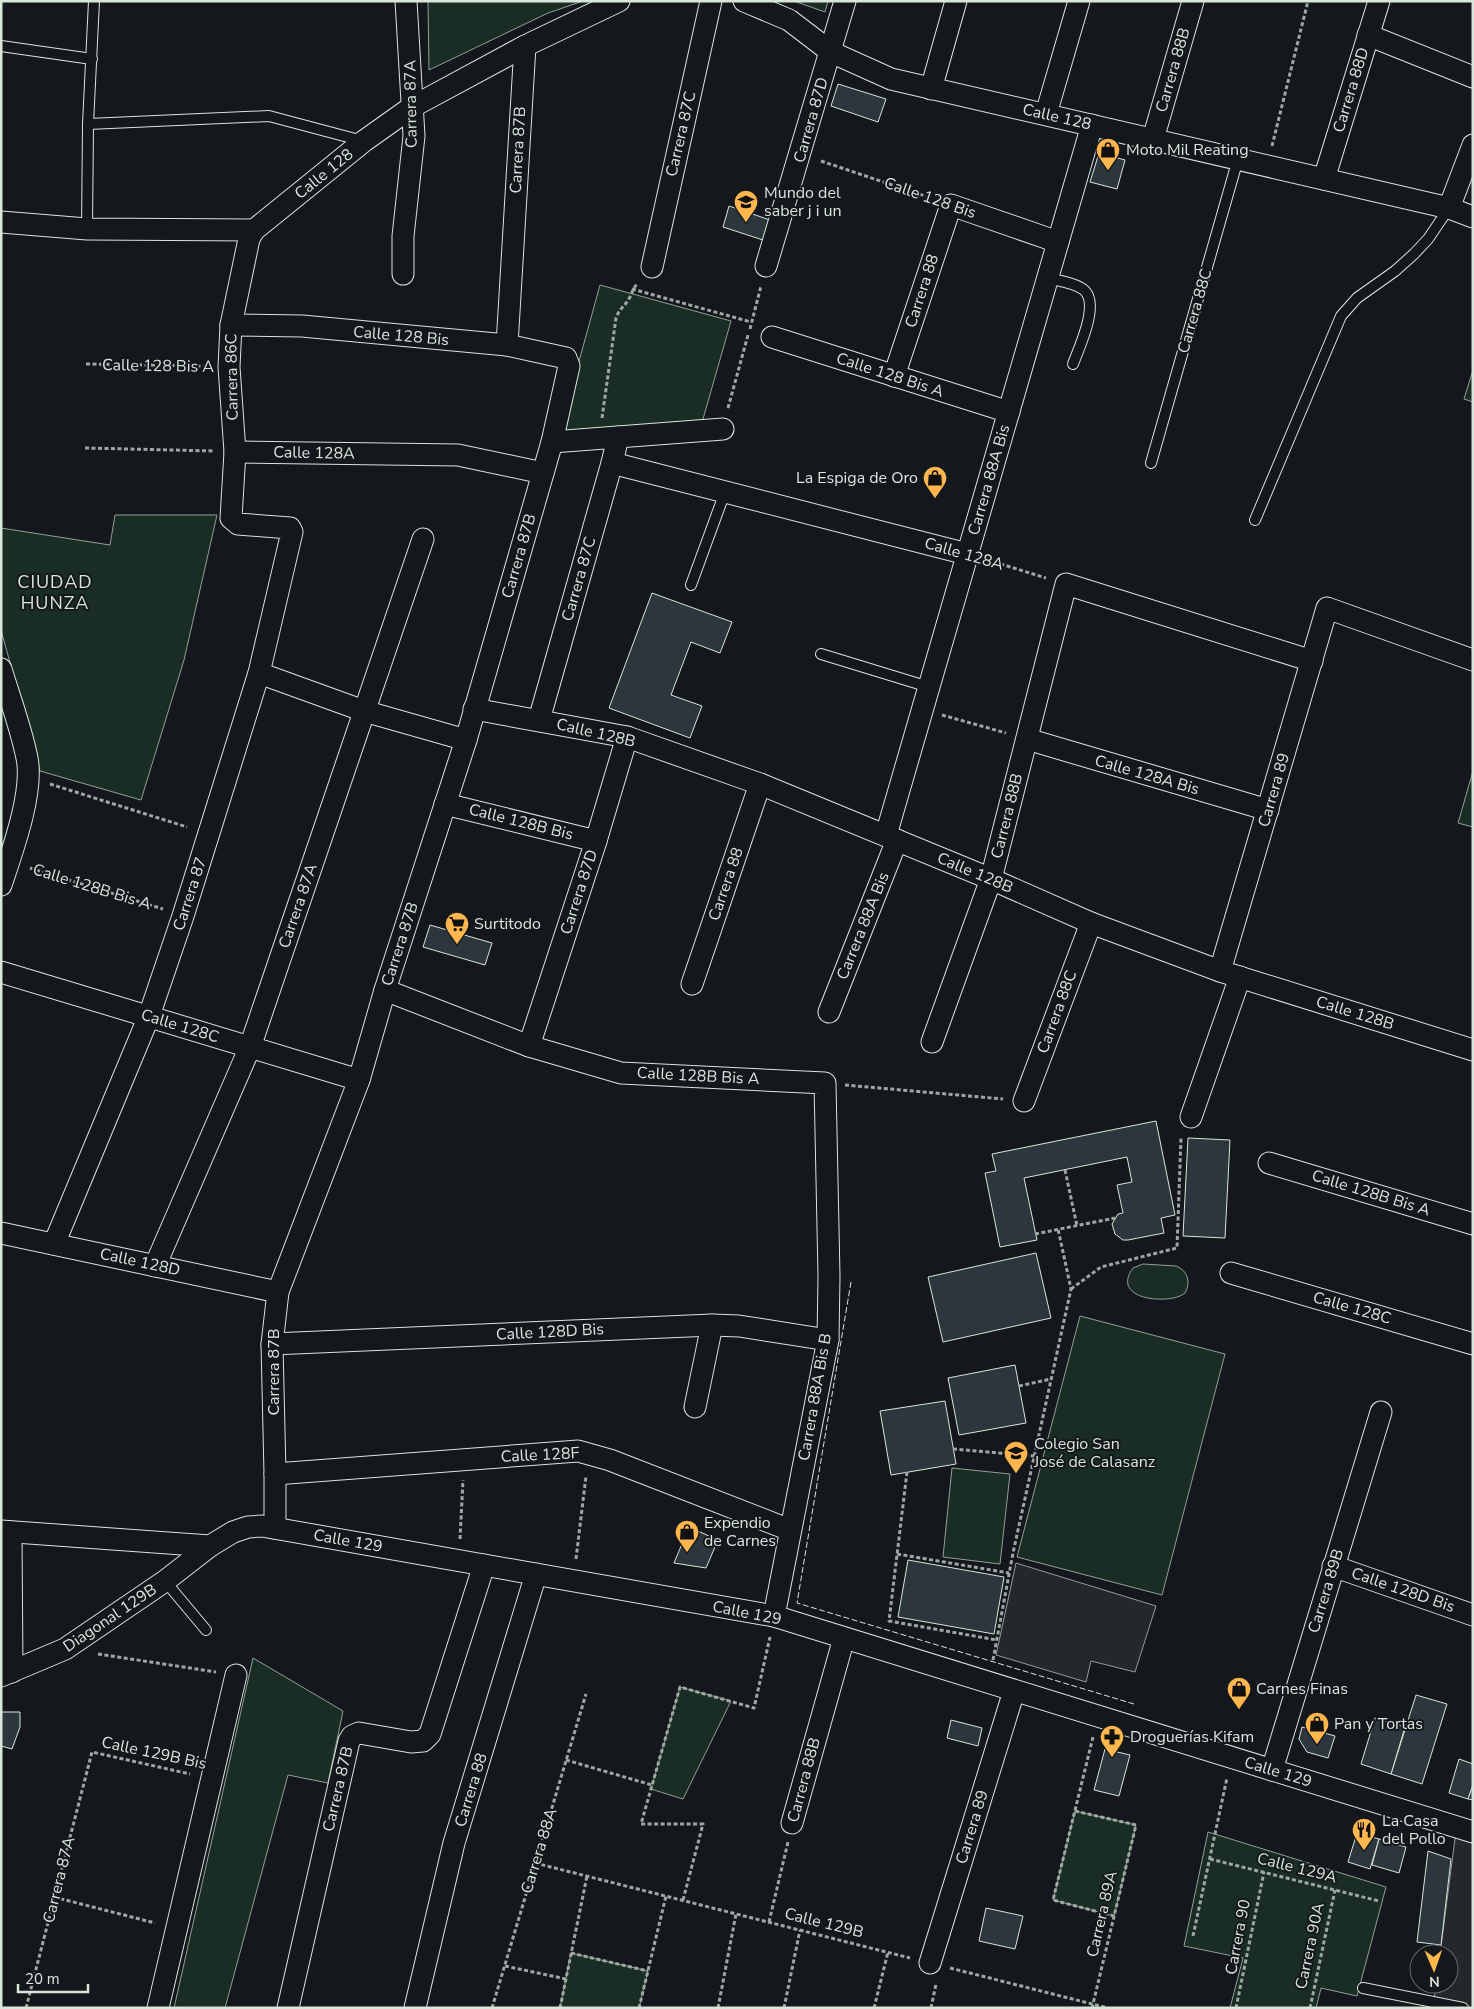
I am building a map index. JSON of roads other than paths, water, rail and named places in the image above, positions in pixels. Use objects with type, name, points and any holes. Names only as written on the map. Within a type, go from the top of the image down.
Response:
[{"type":"street","name":"Carrera 87A","points":[[403,274],[403,236],[414,136],[406,1]]},
{"type":"street","name":"Calle 128","points":[[254,230],[364,141],[412,107],[524,46],[619,1]]},
{"type":"street","name":"Carrera 87C","points":[[652,267],[711,1]]},
{"type":"street","name":"Calle 128","points":[[744,1],[789,20],[831,52],[891,79],[1449,208],[1473,217]]},
{"type":"street","name":"Carrera 87D","points":[[766,266],[801,154],[845,1]]},
{"type":"street","points":[[931,89],[956,1]]},
{"type":"street","points":[[1046,114],[1079,1]]},
{"type":"street","name":"Carrera 88B","points":[[1153,139],[1193,1]]},
{"type":"street","name":"Carrera 88D","points":[[1324,180],[1379,1]]},
{"type":"street","points":[[1368,35],[1473,77]]},
{"type":"street","name":"Carrera 87B","points":[[506,345],[524,46]]},
{"type":"street","name":"Carrera 88A Bis","points":[[829,1012],[892,838],[929,687],[1092,125]]},
{"type":"street","points":[[1449,208],[1473,145]]},
{"type":"street","name":"Calle 128 Bis","points":[[951,205],[1058,242]]},
{"type":"street","name":"Carrera 88","points":[[894,376],[951,205]]},
{"type":"street","points":[[2,225],[87,229],[254,230]]},
{"type":"street","name":"Carrera 86C","points":[[254,230],[249,239],[231,325],[229,367],[235,452],[231,518],[238,524],[290,528],[292,532]]},
{"type":"street","name":"Calle 128 Bis","points":[[231,325],[302,326],[506,345],[566,358],[568,362]]},
{"type":"street","name":"Calle 128 Bis A","points":[[772,336],[1008,412]]},
{"type":"street","name":"Carrera 87B","points":[[274,1528],[275,1474],[272,1344],[278,1292],[359,1080],[385,990],[466,740],[552,442],[569,366],[568,362]]},
{"type":"street","points":[[552,442],[723,429]]},
{"type":"street","name":"Carrera 87C","points":[[539,720],[612,463],[608,438]]},
{"type":"street","name":"Calle 128A","points":[[235,452],[458,455],[542,473]]},
{"type":"street","name":"Calle 128A","points":[[612,463],[968,554]]},
{"type":"street","name":"Carrera 87","points":[[54,1244],[149,1016],[183,916],[259,674],[292,532]]},
{"type":"street","name":"Carrera 87A","points":[[155,1266],[250,1047],[423,539]]},
{"type":"street","name":"Carrera 88B","points":[[932,1042],[991,879],[1066,584],[1312,661]]},
{"type":"street","name":"Carrera 89","points":[[1191,1117],[1230,974],[1268,810],[1327,608],[1473,660]]},
{"type":"street","points":[[1,669],[27,759],[28,777],[26,797],[1,885]]},
{"type":"street","points":[[259,674],[364,711],[466,740]]},
{"type":"street","name":"Calle 128B","points":[[474,709],[627,738],[760,784],[991,879],[1091,923],[1230,974],[1473,1050]]},
{"type":"street","name":"Carrera 87D","points":[[529,1046],[596,841],[627,738]]},
{"type":"street","name":"Calle 128A Bis","points":[[1026,739],[1268,810]]},
{"type":"street","name":"Carrera 88","points":[[692,984],[760,784]]},
{"type":"street","name":"Calle 128B Bis","points":[[446,804],[596,841]]},
{"type":"street","name":"Carrera 88C","points":[[1024,1101],[1091,923]]},
{"type":"street","name":"Calle 128C","points":[[1,972],[359,1080]]},
{"type":"street","name":"Calle 128B Bis A","points":[[385,990],[529,1046],[621,1073],[825,1083]]},
{"type":"street","name":"Carrera 88A Bis B","points":[[774,1616],[828,1340],[829,1276],[825,1083]]},
{"type":"street","name":"Calle 128B Bis A","points":[[1269,1163],[1473,1224]]},
{"type":"street","name":"Calle 128D","points":[[1,1233],[278,1292]]},
{"type":"street","name":"Calle 128C","points":[[1231,1273],[1473,1344]]},
{"type":"street","points":[[695,1406],[712,1325]]},
{"type":"street","name":"Calle 128D Bis","points":[[272,1344],[712,1325],[739,1326],[828,1340]]},
{"type":"street","name":"Carrera 89B","points":[[1272,1770],[1381,1412]]},
{"type":"street","name":"Calle 128F","points":[[275,1474],[567,1451],[588,1453],[790,1530]]},
{"type":"street","name":"Calle 129","points":[[210,1546],[233,1532],[248,1527],[262,1526],[774,1616],[1473,1832]]},
{"type":"street","points":[[7,1674],[6,1532],[210,1546]]},
{"type":"street","name":"Diagonal 129B","points":[[7,1674],[65,1649],[165,1581],[210,1546]]},
{"type":"street","name":"Carrera 87B","points":[[288,2008],[348,1741],[352,1736],[359,1733],[411,1742],[423,1740],[430,1734],[484,1565]]},
{"type":"street","name":"Calle 128D Bis","points":[[1334,1566],[1473,1614]]},
{"type":"street","name":"Carrera 88","points":[[415,2008],[454,1844],[536,1574]]},
{"type":"street","name":"Carrera 88B","points":[[792,1823],[844,1638]]},
{"type":"street","points":[[158,2008],[236,1675]]},
{"type":"street","name":"Carrera 89","points":[[930,1963],[1014,1691]]},
{"type":"lane","points":[[87,229],[88,124],[94,1]]},
{"type":"lane","points":[[1,46],[92,59]]},
{"type":"lane","points":[[88,124],[269,116],[364,141]]},
{"type":"lane","name":"Carrera 88C","points":[[1151,463],[1238,159]]},
{"type":"lane","points":[[1255,520],[1341,316],[1357,298],[1394,271],[1428,240],[1449,208]]},
{"type":"lane","points":[[1047,278],[1083,289],[1089,296],[1091,304],[1088,321],[1073,364]]},
{"type":"lane","points":[[691,585],[726,492]]},
{"type":"lane","points":[[822,654],[929,687]]},
{"type":"lane","points":[[165,1581],[206,1630]]},
{"type":"lane","points":[[1363,1988],[1463,2008]]},
{"type":"place","name":"Moto Mil Reating","points":[[1108,171]]},
{"type":"place","name":"Mundo del saber j i un","points":[[746,223]]},
{"type":"place","name":"La Espiga de Oro","points":[[935,499]]},
{"type":"place","name":"Surtitodo","points":[[457,945]]},
{"type":"place","name":"Colegio San José de Calasanz","points":[[1016,1474]]},
{"type":"place","name":"Expendio de Carnes","points":[[687,1553]]},
{"type":"place","name":"Carnes Finas","points":[[1239,1710]]},
{"type":"place","name":"Pan y Tortas","points":[[1317,1745]]},
{"type":"place","name":"Droguerías Kifam","points":[[1112,1758]]},
{"type":"place","name":"La Casa del Pollo","points":[[1364,1851]]},
{"type":"district","name":"CIUDAD HUNZA","points":[[55,592]]}]
